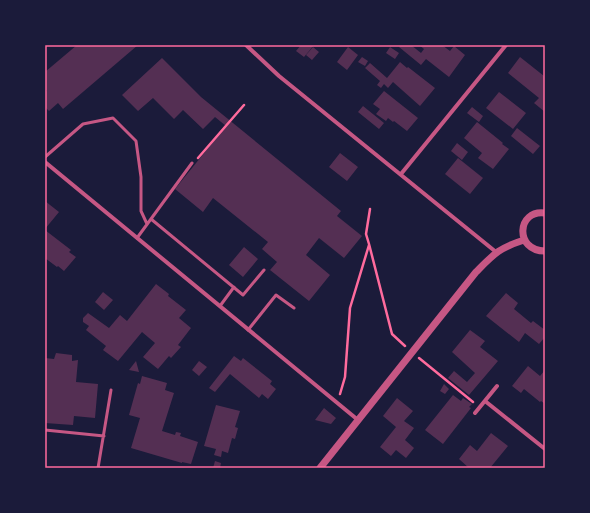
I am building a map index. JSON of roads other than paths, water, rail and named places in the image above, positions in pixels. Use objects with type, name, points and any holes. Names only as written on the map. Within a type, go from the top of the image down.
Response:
[{"type":"street","points":[[246,45],[279,76],[496,252]]},
{"type":"street","points":[[401,174],[506,45]]},
{"type":"street","points":[[45,162],[358,420]]},
{"type":"street","points":[[545,213],[540,212],[530,216],[524,223],[522,232],[524,240],[532,249],[545,251]]},
{"type":"street","points":[[320,468],[476,272],[496,252],[509,245],[524,240]]},
{"type":"street","points":[[475,413],[497,386]]},
{"type":"street","points":[[485,401],[545,449]]},
{"type":"lane","points":[[45,157],[84,124],[113,118],[136,141],[141,177],[141,212],[147,224]]},
{"type":"lane","points":[[137,238],[192,163]]},
{"type":"lane","points":[[151,219],[243,295],[264,270]]},
{"type":"lane","points":[[220,306],[234,287]]},
{"type":"lane","points":[[248,330],[276,294],[294,308]]},
{"type":"lane","points":[[98,468],[111,390]]},
{"type":"lane","points":[[45,430],[104,436]]}]
